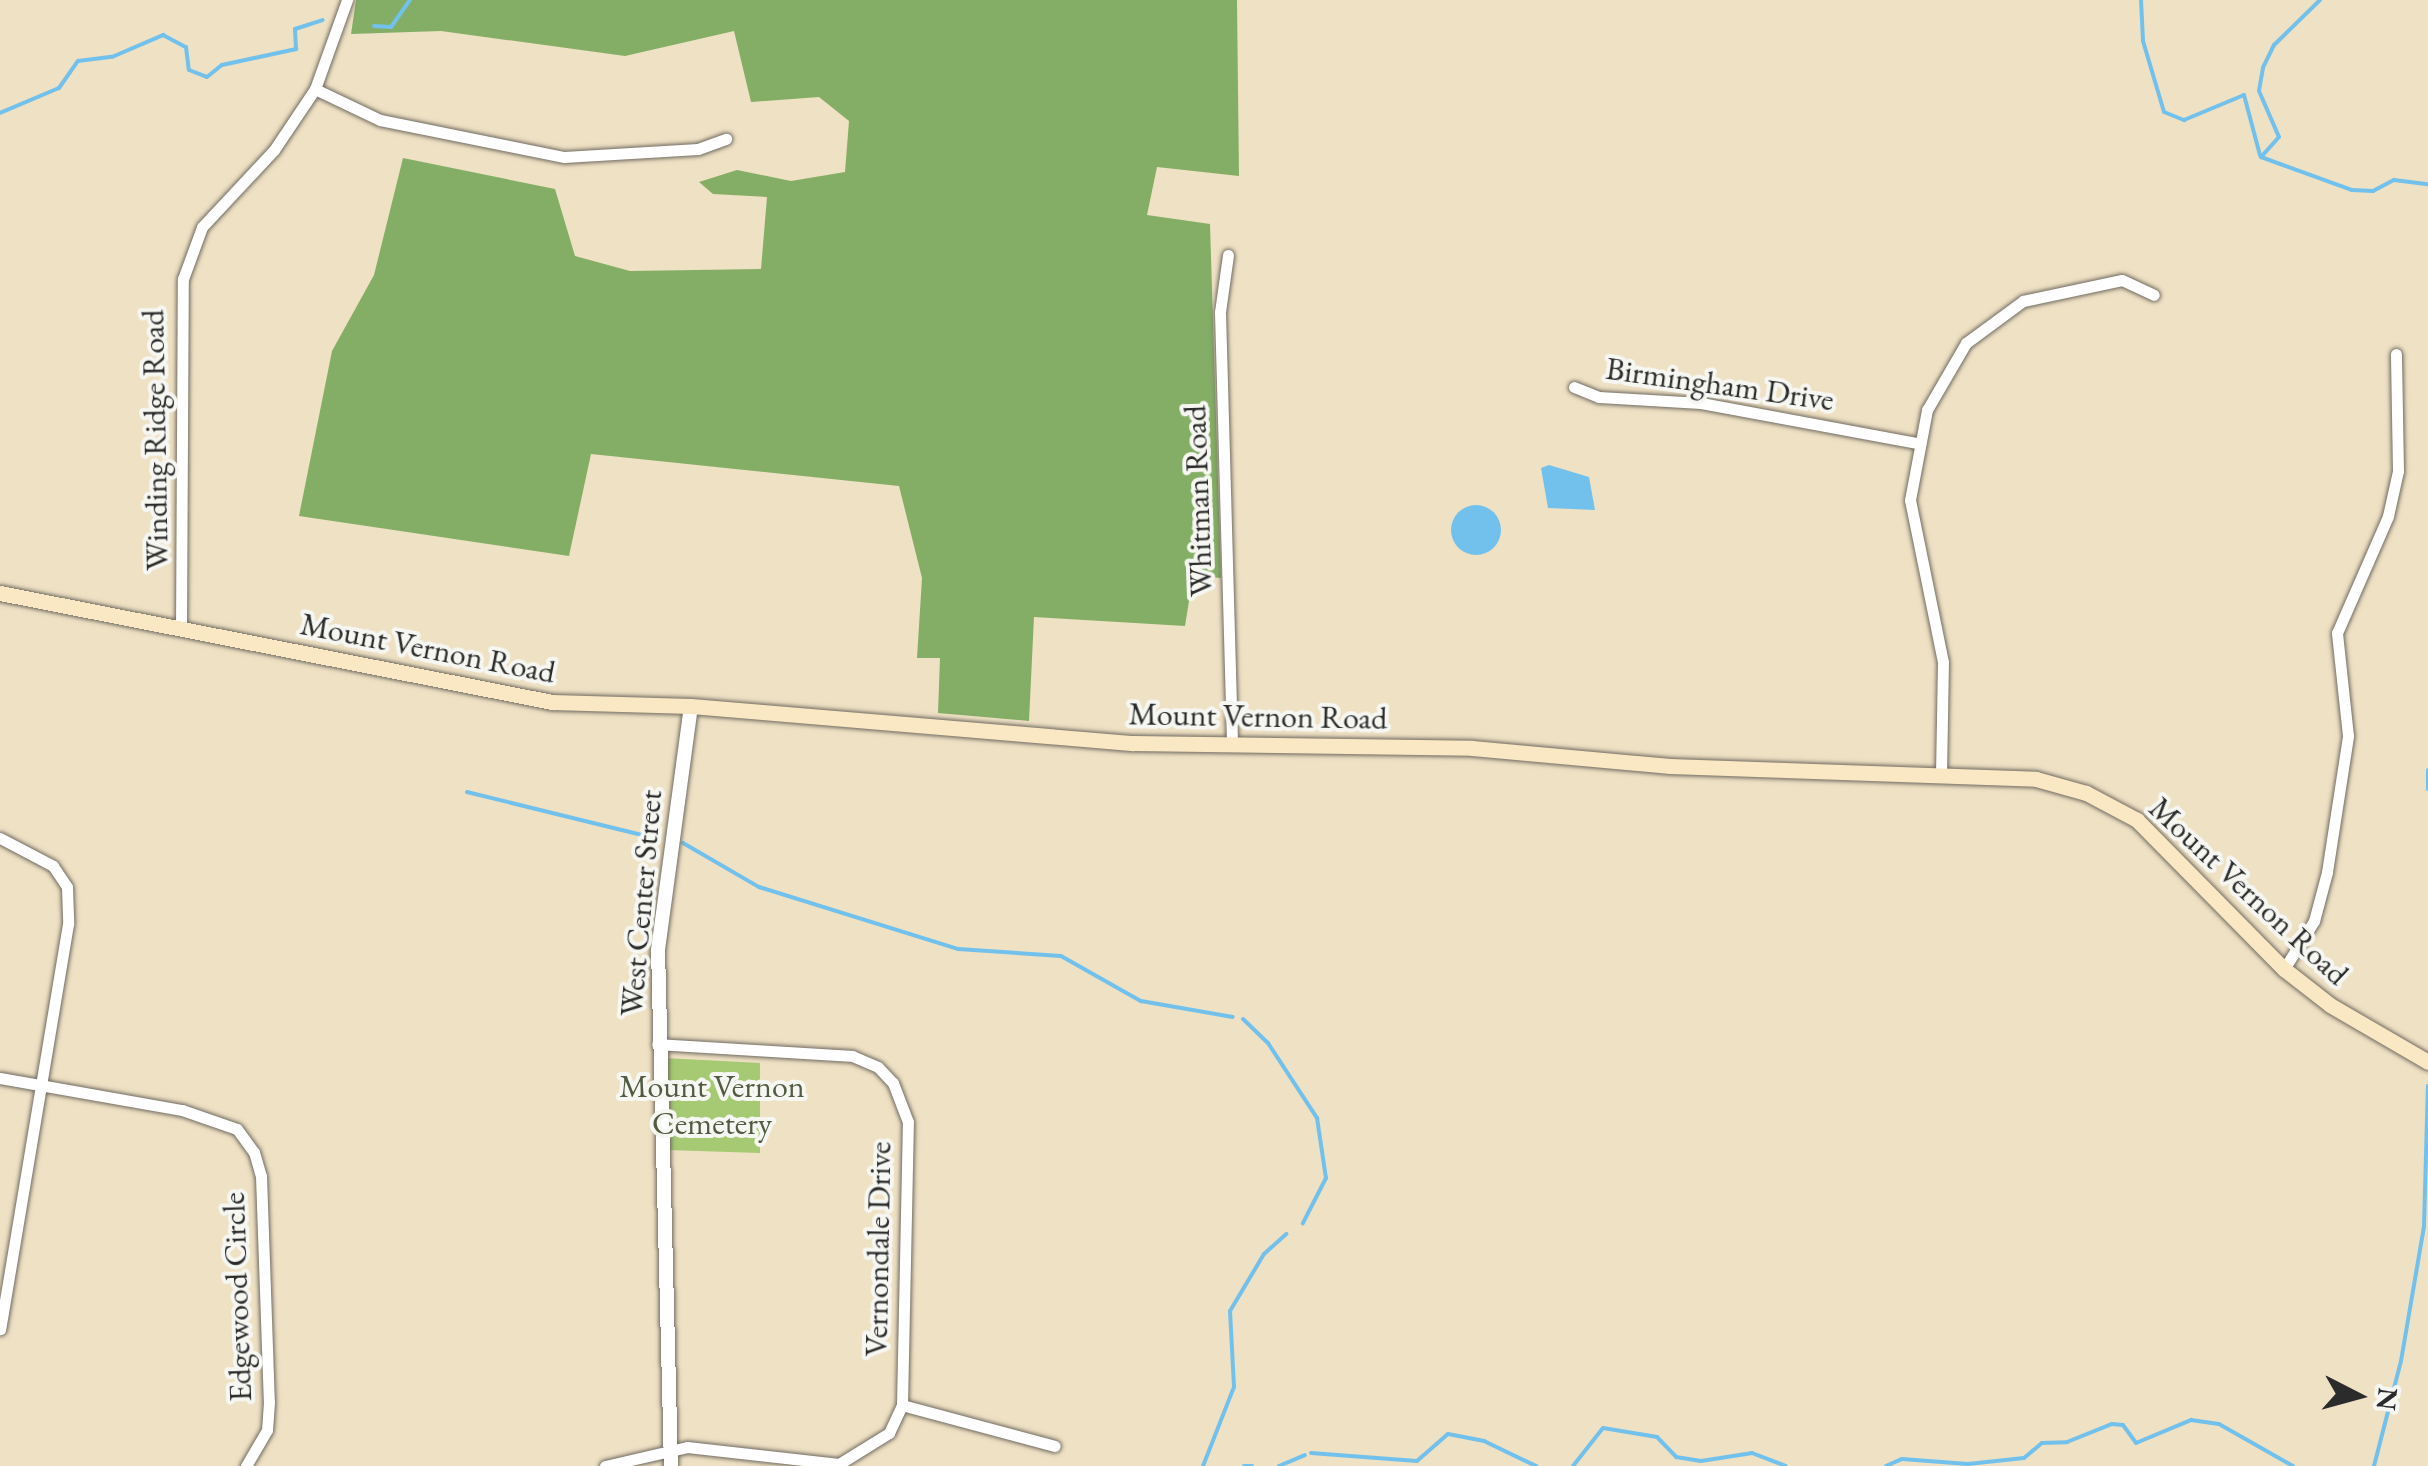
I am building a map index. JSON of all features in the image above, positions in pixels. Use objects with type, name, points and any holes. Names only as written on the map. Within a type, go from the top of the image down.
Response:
[{"type":"main road","name":"Mount Vernon Road","points":[[0,594],[328,655],[481,693],[691,706],[1084,740],[1472,748],[1670,766],[2036,778],[2114,806],[2151,831],[2284,970],[2330,1005],[2428,1062]]},
{"type":"street","name":"Winding Ridge Road","points":[[182,630],[183,279],[202,227],[274,150],[315,89],[347,0]]},
{"type":"street","points":[[315,89],[380,120],[564,157],[698,149],[726,139]]},
{"type":"street","name":"Whitman Road","points":[[1228,255],[1220,312],[1232,746]]},
{"type":"street","points":[[1940,775],[1943,662],[1910,500],[1916,443],[1944,374],[1994,318],[2023,301],[2088,284],[2122,280],[2154,294]]},
{"type":"street","points":[[2284,970],[2314,921],[2327,872],[2348,736],[2337,633],[2388,516],[2398,471],[2396,354]]},
{"type":"street","name":"Birmingham Drive","points":[[1574,387],[1598,397],[1701,403],[1916,443]]},
{"type":"street","name":"West Center Street","points":[[671,1460],[657,1044],[658,950],[691,706]]},
{"type":"street","points":[[0,838],[35,851],[68,887],[68,924],[0,1329]]},
{"type":"street","name":"Vernondale Drive","points":[[604,1466],[671,1460],[700,1448],[839,1464],[889,1433],[902,1405],[908,1122],[893,1084],[878,1067],[852,1056],[657,1044]]},
{"type":"street","name":"Edgewood Circle","points":[[0,1078],[182,1110],[237,1129],[254,1152],[262,1176],[269,1402],[267,1430],[246,1466]]},
{"type":"street","points":[[902,1405],[1055,1446]]},
{"type":"green space","points":[[356,0],[1237,0],[1239,176],[1157,167],[1147,215],[1210,224],[1221,578],[1193,576],[1185,626],[1034,617],[1029,721],[938,713],[940,658],[917,658],[922,578],[899,486],[591,454],[569,556],[299,516],[332,351],[374,275],[403,158],[555,189],[575,256],[630,271],[761,269],[767,197],[713,194],[699,182],[737,170],[791,181],[845,172],[849,121],[819,97],[751,102],[734,31],[625,56],[441,31],[351,34]]},
{"type":"green space","name":"Mount Vernon Cemetery","points":[[664,1058],[760,1063],[760,1153],[667,1150]]},
{"type":"water","points":[[1549,465],[1589,477],[1595,510],[1548,508],[1541,468]]},
{"type":"water","points":[[1476,505],[1494,512],[1501,530],[1494,548],[1476,555],[1458,548],[1451,530],[1458,512]]},
{"type":"waterway","points":[[374,26],[391,27],[410,0]]},
{"type":"waterway","points":[[2141,0],[2143,41],[2164,112],[2184,120],[2244,95],[2260,155]]},
{"type":"waterway","points":[[2320,0],[2274,45],[2263,68],[2259,91],[2279,137],[2261,157],[2352,190],[2373,191],[2394,180],[2428,184]]},
{"type":"waterway","points":[[0,113],[59,88],[78,61],[112,57],[163,35],[186,47],[189,70],[207,77],[222,65],[296,49],[295,29],[323,20]]},
{"type":"waterway","points":[[2428,770],[2428,789]]},
{"type":"waterway","points":[[467,792],[658,839]]},
{"type":"waterway","points":[[683,843],[759,887],[958,949],[1061,956],[1141,1001],[1233,1017]]},
{"type":"waterway","points":[[1243,1019],[1268,1043],[1317,1118],[1326,1178],[1303,1223]]},
{"type":"waterway","points":[[2374,1466],[2401,1361],[2424,1226],[2428,1086]]},
{"type":"waterway","points":[[1203,1466],[1234,1387],[1230,1311],[1264,1254],[1286,1234]]},
{"type":"waterway","points":[[1886,1466],[1902,1459],[1968,1464],[2024,1458],[2042,1443],[2067,1442],[2112,1424],[2123,1425],[2136,1443],[2191,1420],[2219,1424],[2293,1466]]},
{"type":"waterway","points":[[1573,1466],[1603,1428],[1657,1437],[1676,1457],[1701,1461],[1752,1453],[1786,1466]]},
{"type":"waterway","points":[[1311,1453],[1417,1461],[1448,1434],[1484,1441],[1536,1466]]},
{"type":"waterway","points":[[1279,1466],[1305,1455]]},
{"type":"waterway","points":[[1244,1466],[1252,1466]]}]
